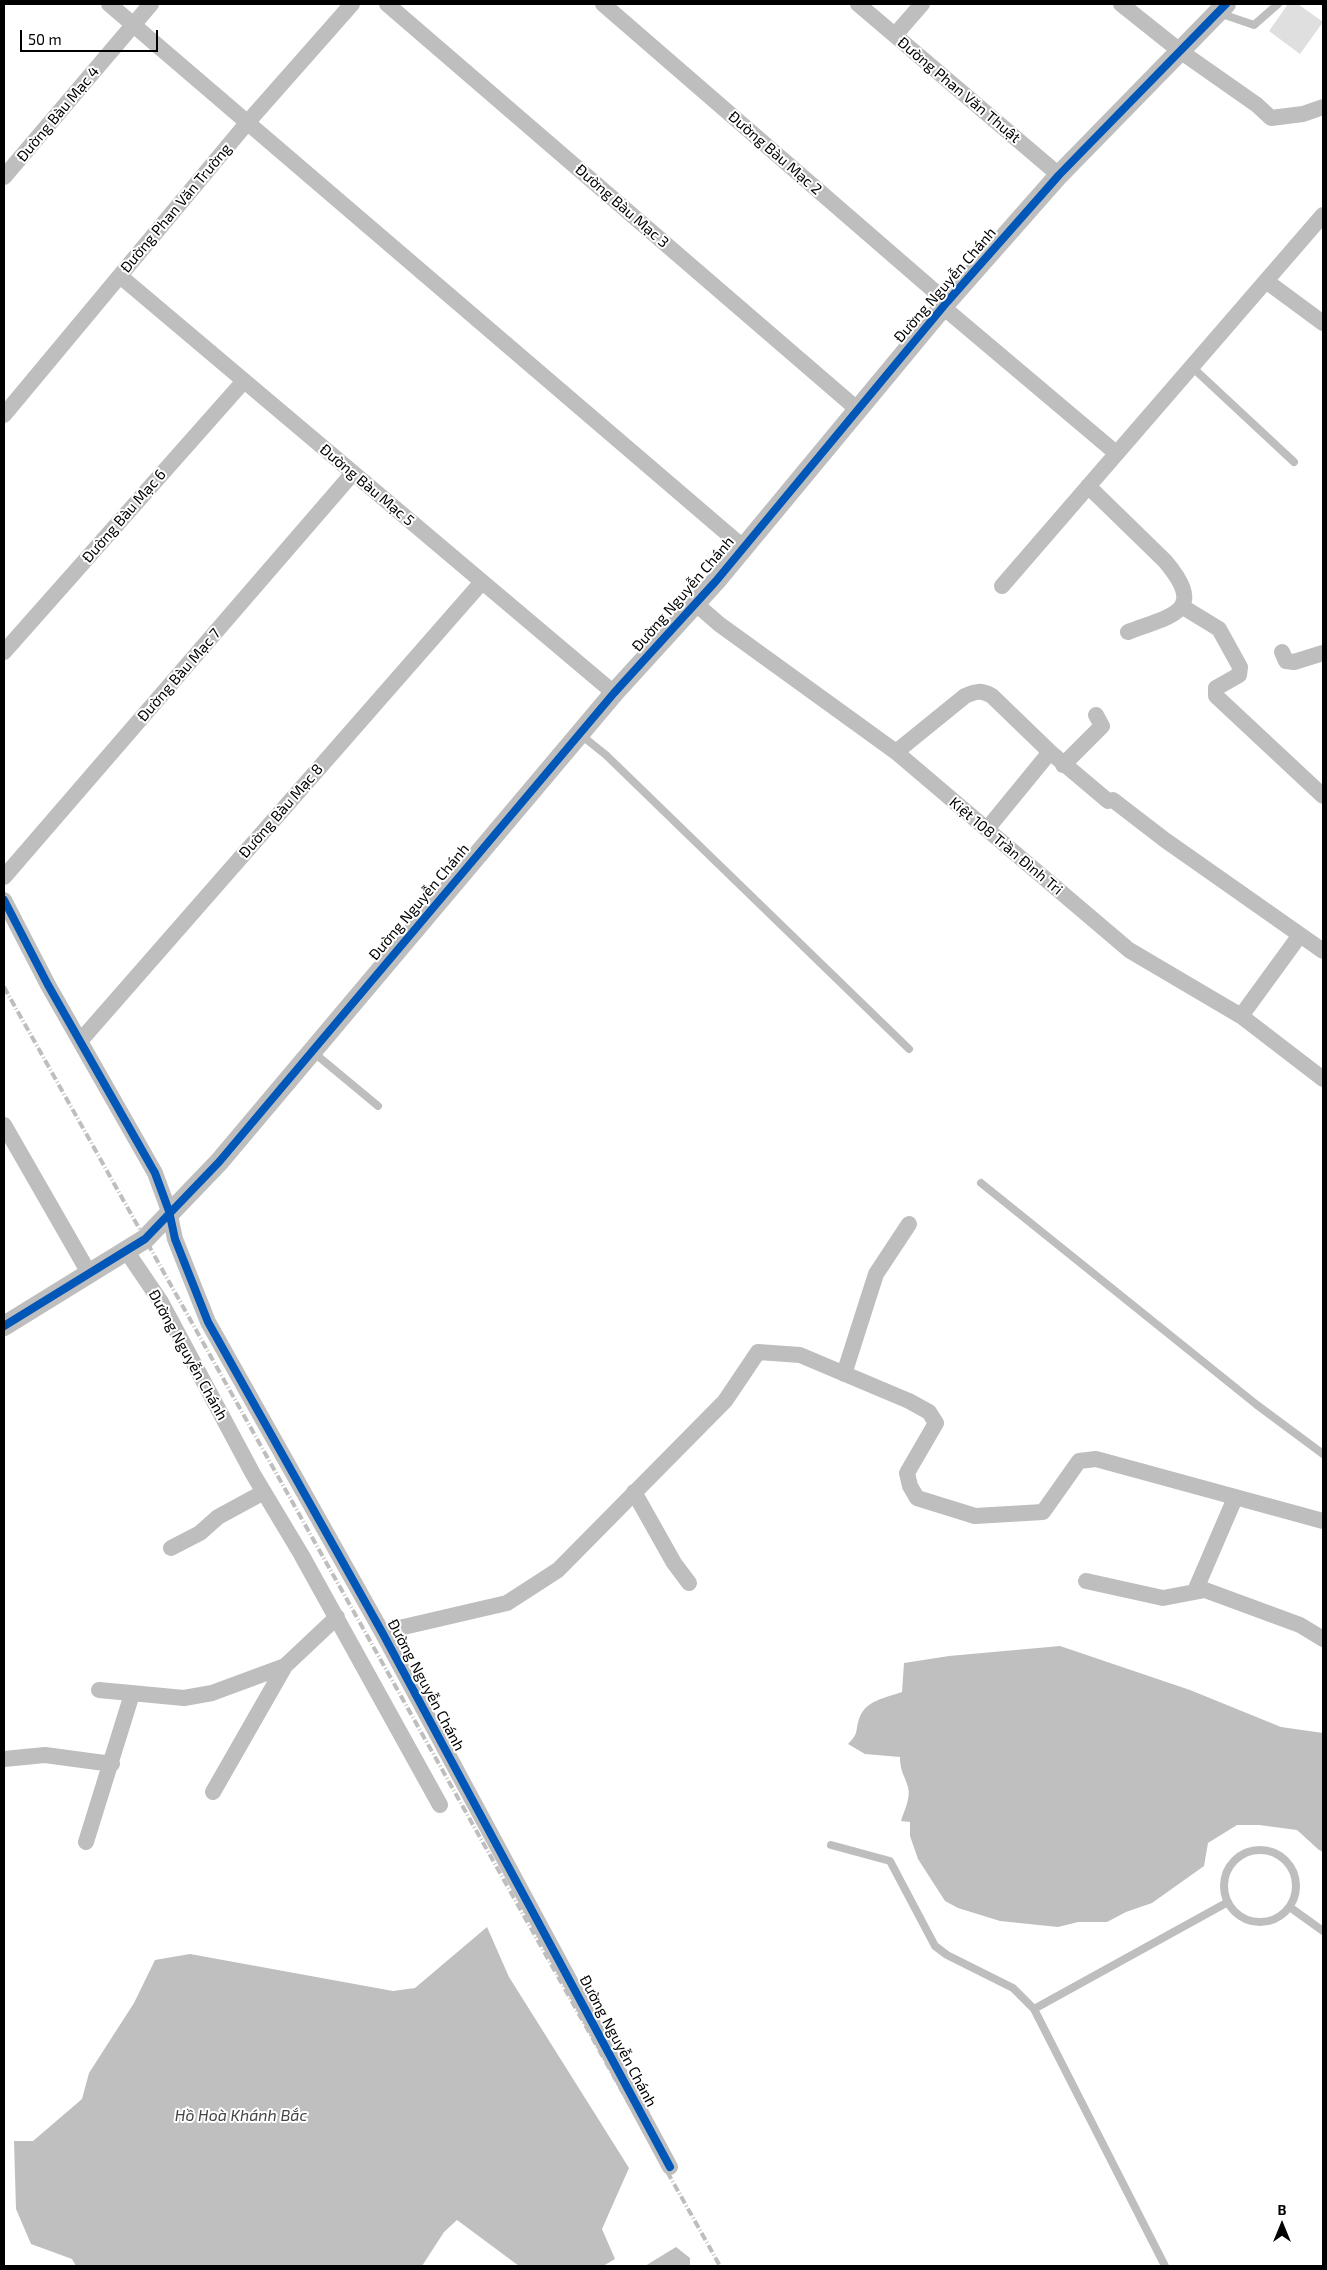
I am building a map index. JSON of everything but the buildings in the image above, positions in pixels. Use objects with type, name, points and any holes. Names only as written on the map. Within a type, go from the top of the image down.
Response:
[{"type":"street","points":[[109,4],[743,547]]},
{"type":"street","name":"Đường Bàu Mạc 4","points":[[4,177],[151,4]]},
{"type":"street","name":"Đường Phan Văn Trường","points":[[4,415],[247,123],[352,4]]},
{"type":"street","name":"Đường Bàu Mạc 3","points":[[387,4],[857,409]]},
{"type":"street","name":"Đường Bàu Mạc 2","points":[[603,4],[945,305]]},
{"type":"street","name":"Đường Phan Văn Thuật","points":[[858,4],[1059,175]]},
{"type":"street","points":[[895,35],[922,4]]},
{"type":"street","points":[[1121,4],[1180,51],[1271,118],[1303,114],[1323,108]]},
{"type":"street","name":"Đường Nguyễn Chánh","points":[[4,1326],[89,1273],[127,1252],[145,1239],[169,1211],[219,1162],[614,693],[696,604],[945,305],[1059,175],[1222,8]]},
{"type":"street","points":[[1002,586],[1323,215]]},
{"type":"street","name":"Đường Bàu Mạc 5","points":[[120,276],[614,693]]},
{"type":"street","points":[[1266,281],[1323,323]]},
{"type":"street","name":"Đường Nguyễn Chánh","points":[[945,305],[1116,453]]},
{"type":"street","name":"Đường Bàu Mạc 6","points":[[4,652],[244,381]]},
{"type":"street","name":"Đường Bàu Mạc 7","points":[[4,877],[353,474]]},
{"type":"street","points":[[1088,486],[1135,529],[1176,574],[1185,597],[1183,607],[1176,614],[1128,632]]},
{"type":"street","name":"Đường Bàu Mạc 8","points":[[81,1040],[482,582]]},
{"type":"street","name":"Kiệt 108 Trần Đình Tri","points":[[696,604],[719,624],[896,752],[1129,950],[1241,1016],[1323,1079]]},
{"type":"street","points":[[1183,607],[1219,630],[1240,667],[1239,675],[1216,688],[1216,696],[1323,796]]},
{"type":"street","points":[[1282,652],[1286,661],[1294,662],[1323,653]]},
{"type":"street","points":[[896,752],[965,696],[975,691],[992,696],[1063,765],[1108,801],[1113,800],[1165,840],[1323,951]]},
{"type":"street","points":[[1063,765],[1102,726],[1096,715]]},
{"type":"street","points":[[987,829],[1050,752]]},
{"type":"street","points":[[4,900],[48,985],[155,1173],[169,1211]]},
{"type":"street","points":[[1241,1016],[1300,934]]},
{"type":"street","points":[[4,1125],[89,1273]]},
{"type":"street","name":"Đường Nguyễn Chánh","points":[[169,1211],[175,1239],[208,1322],[240,1375],[382,1632],[670,2167]]},
{"type":"street","points":[[844,1374],[876,1274],[909,1224]]},
{"type":"street","name":"Đường Nguyễn Chánh","points":[[127,1252],[161,1302],[264,1492],[440,1805]]},
{"type":"street","name":"Đường Nguyễn Chánh","points":[[382,1632],[507,1603],[558,1570],[725,1402],[758,1352],[800,1355],[909,1401],[929,1412],[936,1422],[907,1473],[910,1486],[917,1498],[975,1516],[1043,1512],[1079,1461],[1096,1459],[1323,1522]]},
{"type":"street","points":[[171,1548],[200,1533],[218,1517],[264,1492]]},
{"type":"street","points":[[634,1492],[674,1563],[689,1583]]},
{"type":"street","points":[[1194,1591],[1235,1498]]},
{"type":"street","points":[[1086,1581],[1163,1598],[1205,1590],[1300,1625],[1323,1639]]},
{"type":"street","points":[[213,1792],[285,1666],[336,1617]]},
{"type":"street","points":[[99,1690],[184,1698],[212,1693],[285,1666]]},
{"type":"street","points":[[86,1842],[112,1764],[132,1694]]},
{"type":"street","points":[[4,1759],[51,1755],[112,1764]]},
{"type":"lane","points":[[1222,8],[1254,26],[1278,4]]},
{"type":"lane","points":[[1192,366],[1294,462]]},
{"type":"lane","points":[[580,734],[606,755],[909,1049]]},
{"type":"lane","points":[[311,1051],[378,1106]]},
{"type":"lane","points":[[981,1183],[1256,1405],[1323,1454]]},
{"type":"lane","points":[[831,1846],[890,1861],[935,1946],[946,1955],[1013,1988],[1034,2010],[1166,2266]]},
{"type":"lane","points":[[1257,1848],[1278,1853],[1293,1868],[1298,1888],[1291,1908],[1274,1921],[1253,1922],[1234,1913],[1224,1894],[1225,1873],[1237,1856],[1257,1848]]},
{"type":"lane","points":[[1034,2010],[1228,1902]]},
{"type":"lane","points":[[1291,1908],[1323,1931]]},
{"type":"water","points":[[1060,1646],[1190,1690],[1281,1727],[1323,1733],[1323,1852],[1297,1830],[1259,1825],[1237,1825],[1208,1843],[1204,1866],[1152,1903],[1126,1912],[1107,1922],[1078,1922],[1058,1927],[1000,1921],[958,1908],[945,1901],[918,1859],[910,1836],[910,1822],[901,1821],[909,1791],[901,1769],[900,1757],[865,1754],[848,1744],[855,1735],[859,1719],[871,1704],[902,1692],[904,1663],[949,1656]]},
{"type":"water","name":"Hồ Hoà Khánh Bắc","points":[[487,1927],[509,1977],[629,2168],[602,2229],[615,2259],[603,2266],[519,2266],[457,2220],[444,2232],[422,2266],[76,2266],[72,2259],[31,2244],[16,2209],[14,2141],[33,2141],[82,2099],[89,2073],[134,2003],[155,1960],[190,1954],[393,1991],[415,1988]]},
{"type":"water","points":[[676,2247],[690,2258],[690,2266],[645,2266]]},
{"type":"railway","points":[[4,987],[720,2266]]},
{"type":"cycle path","points":[[4,1326],[145,1239],[219,1162],[614,693],[716,581],[947,302],[1059,175],[1226,4]]},
{"type":"cycle path","points":[[4,900],[48,985],[155,1173],[169,1211],[175,1239],[208,1322],[382,1632],[670,2167]]}]
